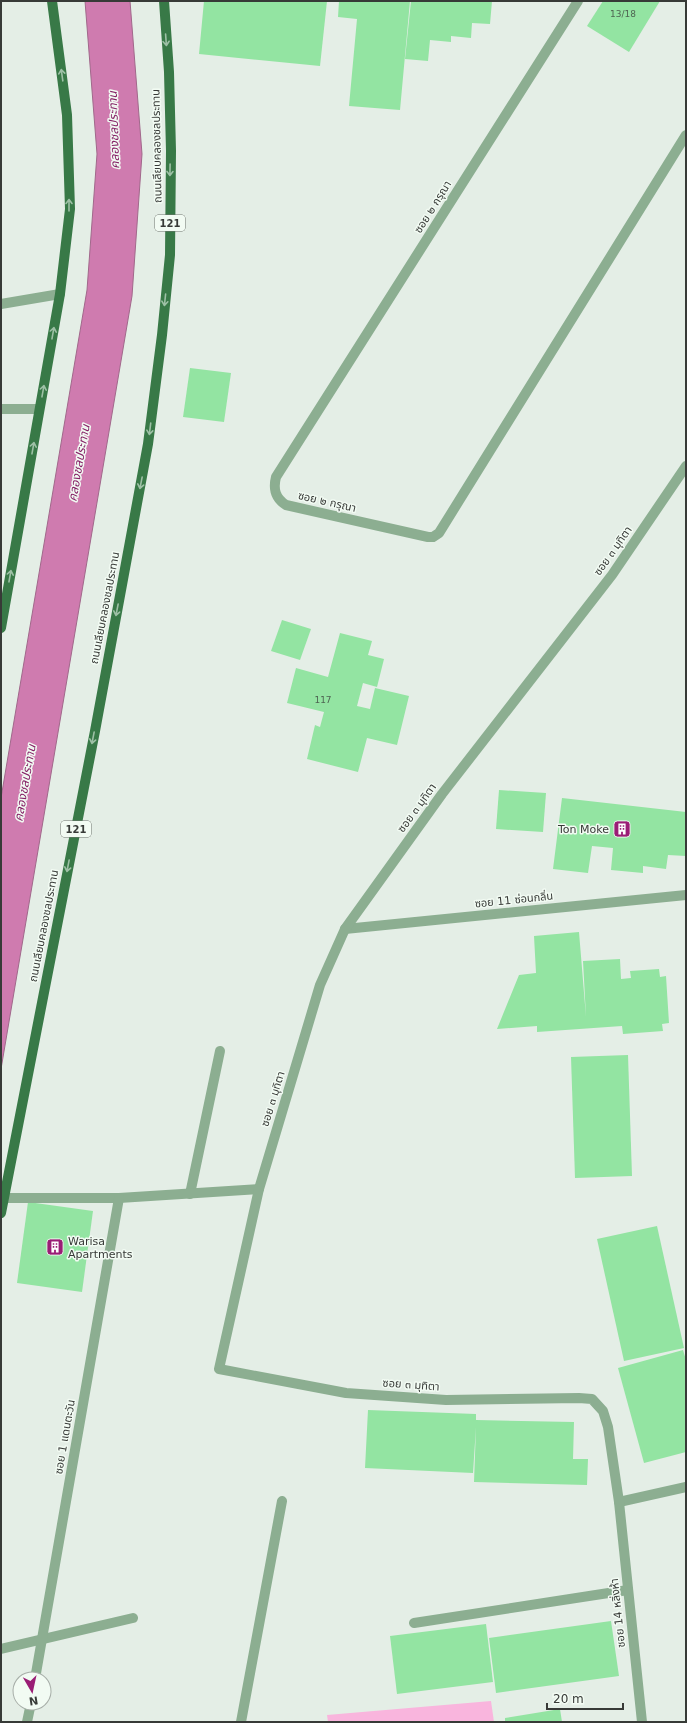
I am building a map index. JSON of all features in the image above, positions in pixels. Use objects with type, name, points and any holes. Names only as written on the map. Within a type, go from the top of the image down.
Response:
[{"type":"main road","points":[[1,628],[3,609],[60,294],[70,209],[67,115],[52,1]]},
{"type":"main road","name":"ถนนเลียบคลองชลประทาน","points":[[1,1213],[96,723],[148,444],[162,335],[170,255],[171,151],[169,72],[164,1]]},
{"type":"street","name":"ซอย ๒ กรุณา","points":[[578,1],[276,477],[274,486],[279,501],[286,505],[428,537],[433,537],[439,533],[686,135]]},
{"type":"street","points":[[1,304],[60,294]]},
{"type":"street","points":[[1,409],[39,409]]},
{"type":"street","name":"ซอย ๓ มุทิตา","points":[[619,1502],[608,1427],[603,1411],[592,1399],[446,1400],[346,1393],[219,1369],[259,1189],[320,985],[345,929],[442,794],[612,575],[686,466]]},
{"type":"street","name":"ซอย 11 ซ่อนกลิ่น","points":[[345,929],[686,895]]},
{"type":"street","points":[[190,1194],[220,1051]]},
{"type":"street","points":[[4,1198],[119,1198],[259,1189]]},
{"type":"street","name":"ซอย 1 แดนตะวัน","points":[[36,1671],[119,1198]]},
{"type":"street","points":[[619,1502],[686,1487]]},
{"type":"street","points":[[241,1722],[282,1501]]},
{"type":"street","name":"ซอย 14 หลิ่งห้า","points":[[619,1502],[642,1722]]},
{"type":"street","points":[[414,1623],[628,1590]]},
{"type":"street","points":[[1,1649],[133,1618]]},
{"type":"street","points":[[27,1722],[29,1711]]},
{"type":"shaded area","points":[[491,1701],[494,1722],[328,1722],[327,1715]]},
{"type":"water","name":"คลองชลประทาน","points":[[85,1],[130,1],[142,154],[132,296],[1,1069],[1,798],[87,290],[97,154]]},
{"type":"building","points":[[204,1],[327,1],[320,66],[199,54]]},
{"type":"building","points":[[339,1],[410,1],[400,110],[349,106],[357,19],[338,17]]},
{"type":"building","points":[[411,1],[492,1],[490,24],[472,23],[471,38],[451,36],[451,42],[430,40],[428,61],[405,59]]},
{"type":"building","points":[[603,1],[660,1],[629,52],[587,26]]},
{"type":"building","points":[[190,368],[231,373],[224,422],[183,417]]},
{"type":"building","points":[[282,620],[311,629],[300,660],[271,651]]},
{"type":"building","points":[[340,633],[372,641],[368,655],[384,659],[377,687],[363,683],[357,706],[370,709],[375,688],[409,696],[397,745],[367,738],[358,772],[307,759],[315,725],[320,727],[324,712],[287,703],[296,668],[328,677]]},
{"type":"building","points":[[499,790],[546,793],[543,832],[496,829]]},
{"type":"building","name":"Ton Moke","points":[[562,798],[686,812],[686,856],[668,855],[666,869],[643,866],[643,873],[611,870],[613,848],[592,846],[588,873],[553,869]]},
{"type":"building","points":[[579,932],[586,1017],[583,961],[620,959],[621,979],[631,978],[630,971],[659,969],[660,977],[666,976],[669,1023],[662,1024],[663,1031],[623,1034],[622,1026],[537,1032],[537,1026],[497,1029],[519,975],[536,973],[534,936]]},
{"type":"building","points":[[628,1055],[632,1176],[575,1178],[571,1057]]},
{"type":"building","name":"Warisa Apartments","points":[[28,1202],[93,1211],[82,1292],[17,1283]]},
{"type":"building","points":[[657,1226],[684,1348],[624,1361],[597,1239]]},
{"type":"building","points":[[683,1350],[686,1360],[686,1452],[644,1463],[618,1368]]},
{"type":"building","points":[[368,1410],[476,1414],[476,1420],[574,1422],[573,1459],[588,1459],[587,1485],[474,1482],[476,1427],[473,1473],[365,1468]]},
{"type":"building","points":[[611,1621],[619,1676],[496,1693],[489,1638]]},
{"type":"building","points":[[486,1624],[493,1682],[397,1694],[390,1636]]},
{"type":"building","points":[[560,1709],[562,1722],[505,1722],[505,1718]]},
{"type":"place","name":"Ton Moke","points":[[622,829]]},
{"type":"place","name":"Warisa Apartments","points":[[55,1247]]}]
